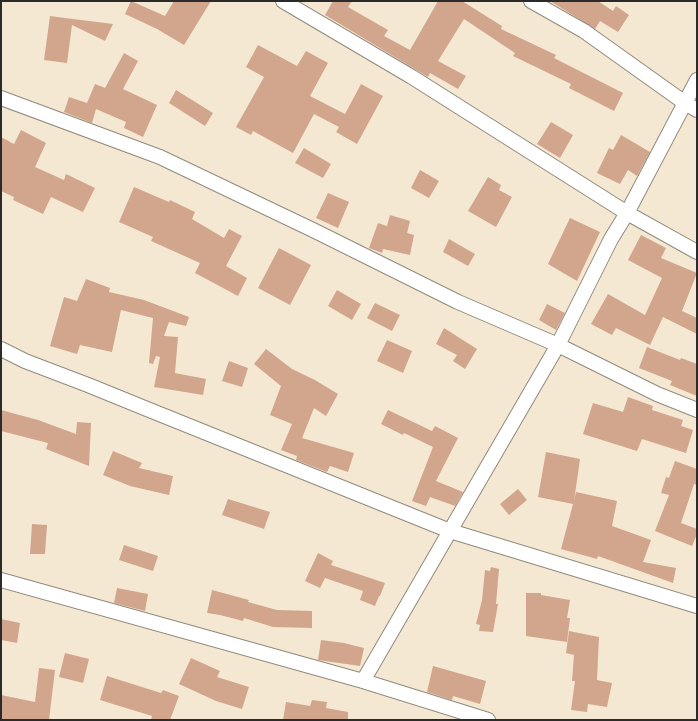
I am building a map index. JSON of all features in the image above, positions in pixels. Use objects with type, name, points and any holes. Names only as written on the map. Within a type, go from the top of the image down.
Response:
[{"type":"street","points":[[283,1],[412,77],[627,213],[697,252]]},
{"type":"street","points":[[531,1],[584,31],[697,110]]},
{"type":"street","points":[[362,681],[558,345],[611,239],[627,213],[697,80]]},
{"type":"street","points":[[1,98],[160,157],[313,230],[458,302],[558,345],[657,394],[697,410]]},
{"type":"street","points":[[1,349],[25,361],[450,531],[697,606]]},
{"type":"street","points":[[1,580],[362,681],[488,720]]},
{"type":"building","points":[[131,1],[165,16],[174,1],[211,1],[184,45],[157,29],[125,14]]},
{"type":"building","points":[[333,1],[352,1],[348,7],[388,30],[384,36],[410,50],[438,1],[462,1],[502,26],[501,29],[556,55],[554,58],[623,93],[614,111],[569,88],[571,84],[513,56],[515,53],[464,19],[438,61],[466,76],[458,89],[430,73],[428,77],[325,15]]},
{"type":"building","points":[[550,1],[598,1],[613,11],[616,6],[629,15],[618,32],[600,21],[595,29]]},
{"type":"building","points":[[50,16],[113,24],[105,41],[72,25],[67,63],[44,60]]},
{"type":"building","points":[[258,45],[297,66],[306,51],[328,63],[310,96],[345,114],[361,84],[383,96],[357,144],[336,132],[339,127],[314,114],[293,153],[253,131],[251,135],[236,127],[264,77],[246,67]]},
{"type":"building","points":[[124,53],[138,61],[123,89],[157,105],[143,137],[124,128],[126,122],[96,109],[92,123],[64,112],[69,97],[87,103],[95,84],[105,88]]},
{"type":"building","points":[[176,90],[213,113],[205,126],[169,103]]},
{"type":"building","points":[[551,122],[573,135],[560,158],[537,144]]},
{"type":"building","points":[[21,130],[46,143],[35,167],[64,180],[66,174],[95,188],[83,212],[51,197],[43,214],[13,200],[14,197],[1,191],[1,137],[14,144]]},
{"type":"building","points":[[621,135],[650,152],[637,176],[628,170],[620,184],[597,173],[609,148],[613,150]]},
{"type":"building","points":[[304,148],[331,164],[323,178],[295,163]]},
{"type":"building","points":[[420,170],[439,181],[429,198],[411,188]]},
{"type":"building","points":[[488,177],[501,185],[499,190],[512,197],[496,227],[468,211]]},
{"type":"building","points":[[134,187],[169,202],[170,200],[195,212],[192,219],[224,238],[229,229],[242,236],[226,266],[247,278],[238,296],[195,273],[200,263],[151,241],[153,237],[119,222]]},
{"type":"building","points":[[328,193],[349,202],[338,228],[316,218]]},
{"type":"building","points":[[390,215],[410,221],[407,233],[414,235],[410,255],[383,249],[382,253],[369,248],[378,223],[387,226]]},
{"type":"building","points":[[570,218],[600,232],[577,281],[548,264]]},
{"type":"building","points":[[641,235],[666,248],[661,258],[697,273],[682,311],[697,318],[697,334],[663,317],[650,345],[616,328],[612,335],[591,324],[608,294],[645,315],[662,278],[628,260]]},
{"type":"building","points":[[449,239],[475,254],[468,266],[443,252]]},
{"type":"building","points":[[279,248],[311,265],[290,305],[258,288]]},
{"type":"building","points":[[86,279],[110,288],[109,292],[144,300],[189,317],[186,326],[169,322],[164,336],[178,337],[175,373],[206,379],[203,395],[154,387],[160,357],[156,356],[153,364],[149,363],[153,318],[121,310],[112,352],[80,345],[77,354],[50,346],[64,297],[77,301]]},
{"type":"building","points":[[337,290],[361,304],[352,320],[328,306]]},
{"type":"building","points":[[375,303],[400,315],[392,331],[367,318]]},
{"type":"building","points":[[547,304],[565,313],[556,330],[539,320]]},
{"type":"building","points":[[444,328],[477,349],[465,369],[453,361],[457,355],[436,344]]},
{"type":"building","points":[[387,340],[412,351],[403,373],[377,361]]},
{"type":"building","points":[[647,347],[680,360],[681,358],[697,364],[697,396],[670,385],[672,381],[639,368]]},
{"type":"building","points":[[266,349],[292,369],[315,380],[338,394],[326,416],[314,408],[302,438],[354,453],[348,472],[330,466],[327,472],[296,460],[297,456],[281,450],[292,424],[270,415],[281,386],[254,364]]},
{"type":"building","points":[[229,361],[248,368],[242,387],[222,381]]},
{"type":"building","points":[[628,397],[653,406],[652,410],[683,420],[681,426],[693,430],[686,453],[642,439],[637,451],[583,434],[593,403],[623,412]]},
{"type":"building","points":[[1,410],[38,420],[76,434],[77,422],[91,423],[89,466],[46,449],[48,443],[1,431]]},
{"type":"building","points":[[388,410],[432,431],[435,426],[458,438],[436,481],[463,492],[455,506],[430,497],[426,506],[412,501],[433,447],[381,424]]},
{"type":"building","points":[[113,451],[142,463],[139,468],[173,476],[169,495],[130,486],[103,475]]},
{"type":"building","points":[[546,452],[580,459],[574,501],[576,492],[617,501],[612,526],[651,540],[643,562],[676,568],[673,583],[598,556],[597,559],[561,549],[573,504],[538,497]]},
{"type":"building","points":[[675,461],[697,469],[697,485],[694,484],[681,523],[697,529],[697,534],[692,546],[655,531],[669,495],[661,493],[666,477],[669,478]]},
{"type":"building","points":[[518,489],[527,500],[509,515],[500,504]]},
{"type":"building","points":[[228,499],[270,512],[264,529],[222,515]]},
{"type":"building","points":[[32,524],[47,525],[45,554],[30,554]]},
{"type":"building","points":[[124,545],[158,556],[153,571],[119,560]]},
{"type":"building","points":[[318,553],[333,561],[331,565],[385,583],[375,606],[360,600],[363,591],[325,578],[320,588],[305,581]]},
{"type":"building","points":[[491,567],[499,569],[496,604],[498,604],[493,632],[479,631],[480,625],[476,624],[482,600],[485,570],[490,571]]},
{"type":"building","points":[[117,588],[148,594],[145,611],[114,603]]},
{"type":"building","points":[[212,590],[249,600],[248,602],[277,610],[312,611],[312,628],[273,627],[244,618],[243,621],[207,613]]},
{"type":"building","points":[[526,593],[541,593],[541,595],[570,600],[567,618],[570,618],[567,642],[526,636]]},
{"type":"building","points":[[1,619],[20,623],[17,643],[1,640]]},
{"type":"building","points":[[569,631],[599,637],[597,680],[612,683],[607,707],[588,704],[587,712],[571,710],[575,681],[572,681],[574,655],[566,653]]},
{"type":"building","points":[[321,640],[344,643],[364,648],[360,666],[318,660]]},
{"type":"building","points":[[65,653],[89,659],[83,683],[59,677]]},
{"type":"building","points":[[191,658],[220,671],[217,677],[249,687],[242,709],[216,701],[179,684]]},
{"type":"building","points":[[433,666],[486,681],[480,704],[453,696],[452,700],[427,692]]},
{"type":"building","points":[[39,668],[55,670],[49,720],[1,720],[1,695],[35,702]]},
{"type":"building","points":[[107,676],[161,693],[163,690],[179,696],[170,720],[151,720],[152,716],[100,700]]},
{"type":"building","points":[[312,700],[327,702],[326,708],[348,712],[348,720],[283,720],[286,702],[310,706]]}]
